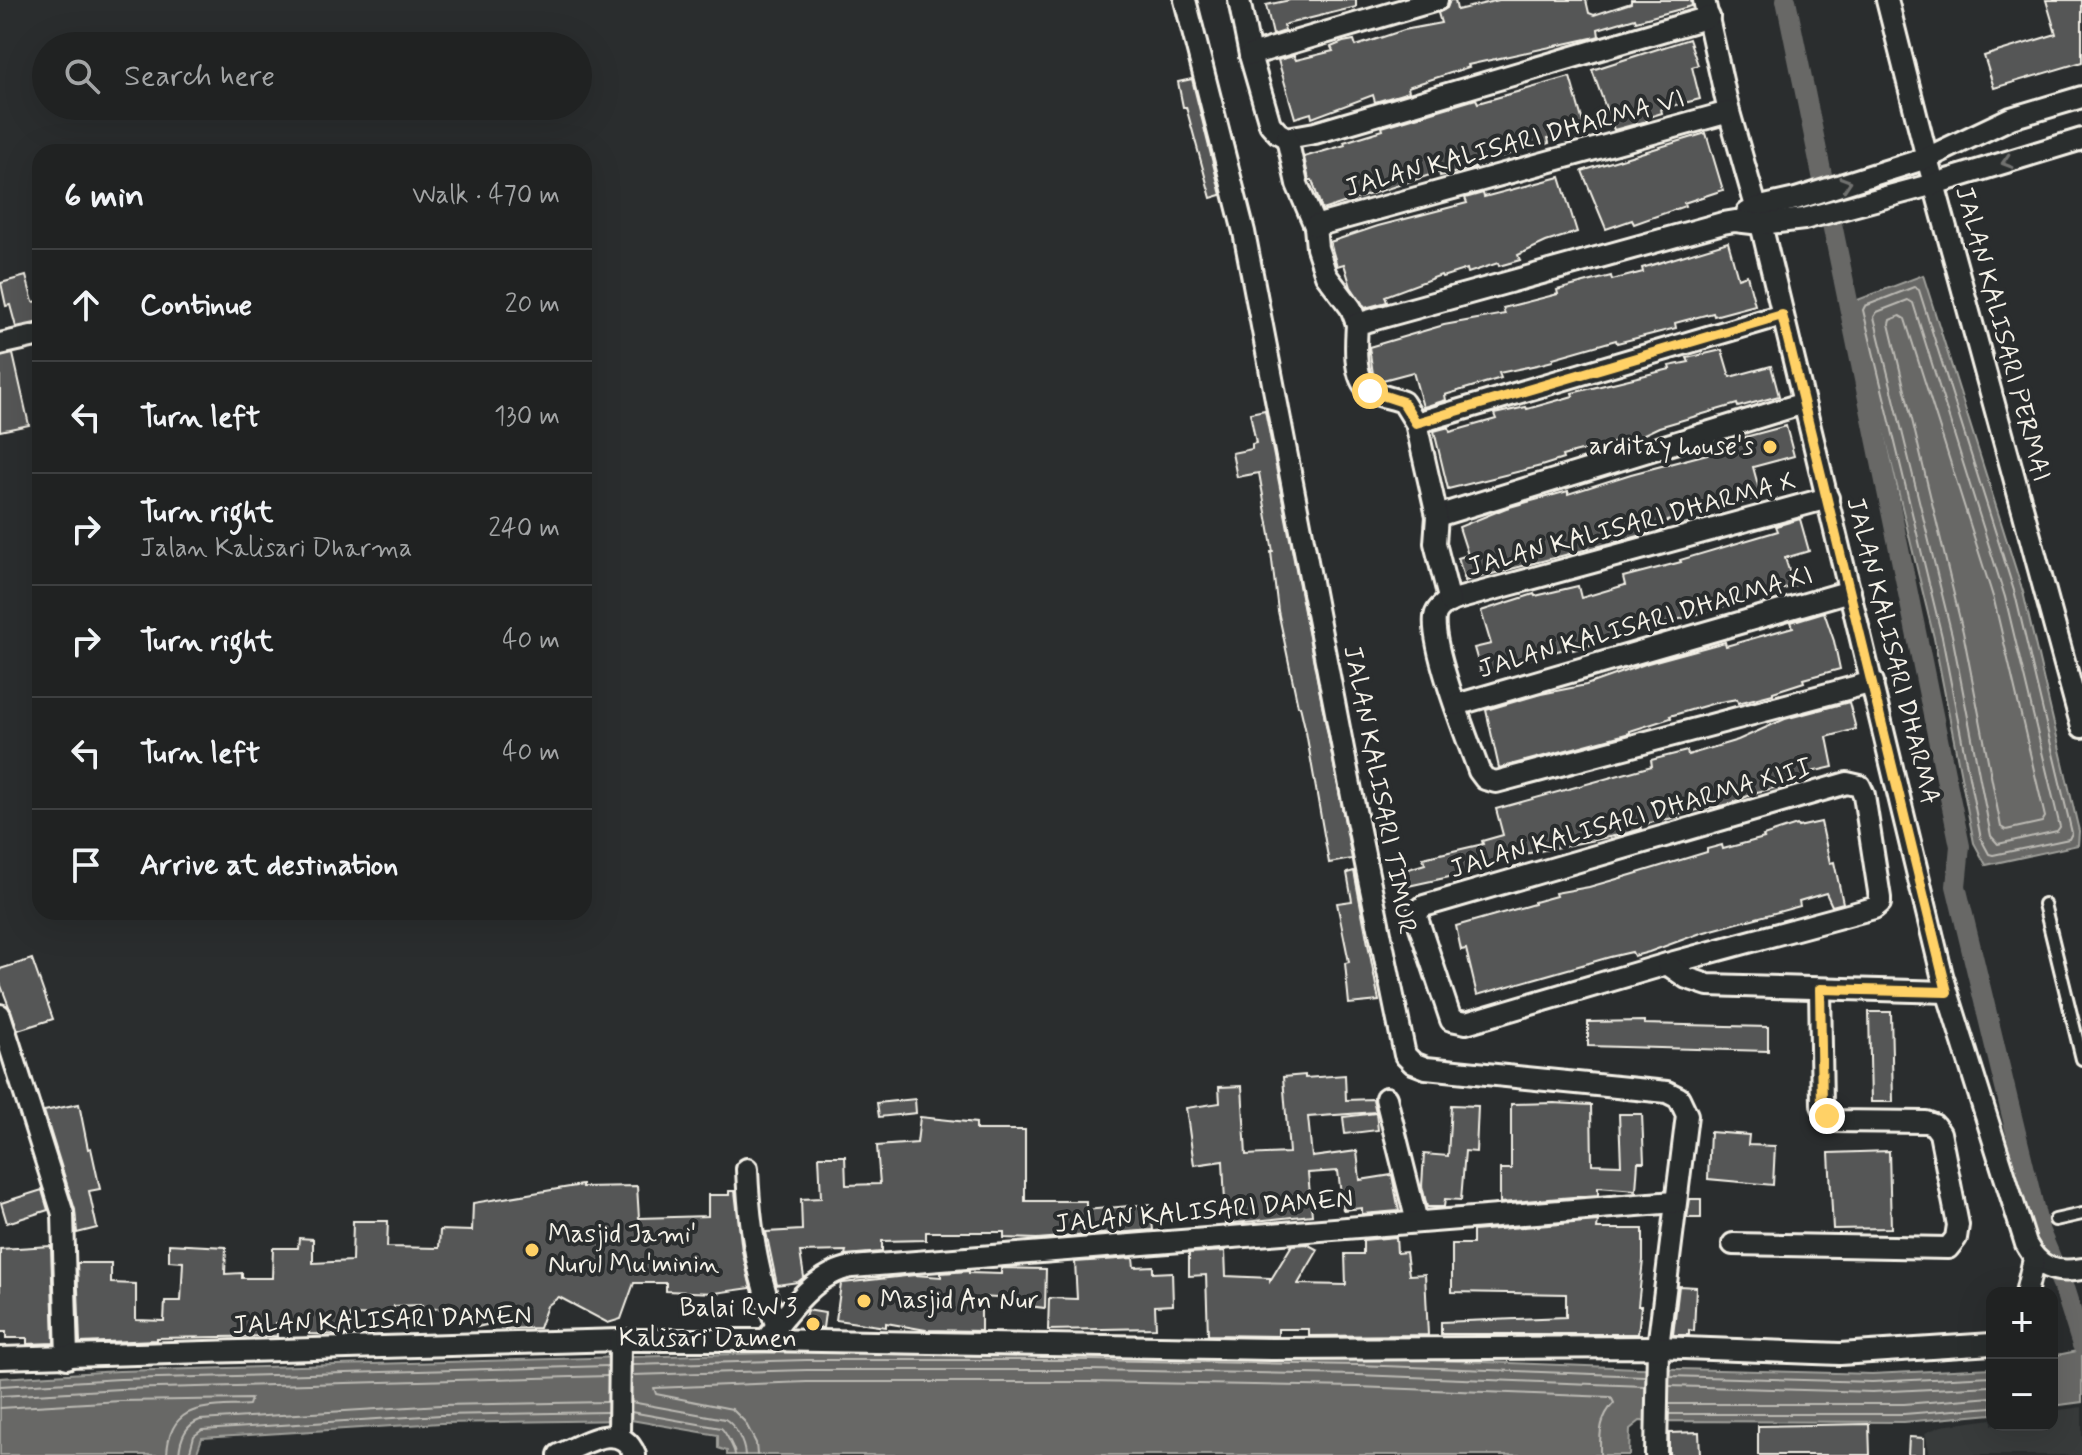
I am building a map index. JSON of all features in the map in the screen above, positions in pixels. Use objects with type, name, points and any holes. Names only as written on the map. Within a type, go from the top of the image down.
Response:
[{"type":"street","name":"JALAN KALISARI TIMUR","points":[[1185,0],[1244,232],[1405,1055],[1413,1063],[1426,1068],[1667,1092],[1679,1098],[1687,1115],[1658,1355],[1656,1446]]},
{"type":"street","points":[[1239,0],[1250,55],[1270,124],[1287,138],[1315,133],[1706,9]]},
{"type":"street","points":[[1250,55],[1437,0]]},
{"type":"street","name":"JALAN KALISARI PERMAI","points":[[1887,0],[1934,184],[2074,672],[2082,727]]},
{"type":"street","name":"JALAN KALISARI DHARMA","points":[[1706,9],[1947,992],[2026,1244],[2042,1265]]},
{"type":"street","points":[[1357,324],[1758,216],[1796,199],[1927,158],[2011,118],[2082,97]]},
{"type":"street","name":"JALAN KALISARI DHARMA VI","points":[[1315,226],[1729,112]]},
{"type":"street","points":[[1287,138],[1297,184],[1315,226],[1317,248],[1326,275],[1351,308],[1357,324],[1356,354],[1364,385],[1370,391],[1403,402],[1416,423],[1437,516],[1435,543],[1450,602],[1437,611],[1435,629],[1439,652],[1480,775],[1496,782],[1873,682]]},
{"type":"street","points":[[1758,216],[1804,219],[2082,139]]},
{"type":"street","points":[[1416,423],[1782,315]]},
{"type":"street","points":[[0,344],[32,337]]},
{"type":"street","points":[[1437,516],[1804,403]]},
{"type":"street","name":"JALAN KALISARI DHARMA X","points":[[1450,602],[1828,498]]},
{"type":"street","name":"JALAN KALISARI DHARMA XI","points":[[1456,705],[1850,591]]},
{"type":"street","name":"JALAN KALISARI DHARMA XIII","points":[[1847,783],[1860,786],[1864,795],[1880,903],[1874,908],[1667,964],[1458,1023],[1450,1017],[1417,914],[1428,905],[1802,796],[1847,783]]},
{"type":"street","points":[[1667,964],[1687,978],[1708,985],[1947,992]]},
{"type":"street","points":[[1733,1244],[1948,1248],[1956,1238],[1958,1225],[1940,1133],[1934,1125],[1926,1122],[1832,1121],[1827,1116],[1822,1105],[1820,989]]},
{"type":"street","points":[[0,1015],[63,1214],[67,1358]]},
{"type":"street","points":[[1386,1098],[1417,1222]]},
{"type":"street","points":[[747,1169],[748,1193],[772,1333]]},
{"type":"street","name":"JALAN KALISARI DAMEN","points":[[772,1333],[818,1282],[836,1271],[852,1267],[1675,1202]]},
{"type":"street","points":[[2029,1287],[2042,1265],[2079,1269]]},
{"type":"street","name":"JALAN KALISARI DAMEN","points":[[0,1358],[621,1346],[772,1333],[1271,1349],[1658,1355],[1867,1354],[1986,1344]]},
{"type":"street","points":[[621,1346],[620,1430],[635,1455]]},
{"type":"street","points":[[559,1455],[620,1430]]},
{"type":"lane","points":[[2044,904],[2082,1059]]},
{"type":"lane","points":[[2055,1220],[2082,1214]]},
{"type":"shaded area","points":[[2082,1407],[2082,1455],[1930,1455],[1925,1433],[1941,1426],[1986,1420],[1986,1431],[2058,1431],[2058,1410]]},
{"type":"water","points":[[1923,275],[2023,592],[2079,831],[2078,845],[1986,865],[1974,843],[1934,638],[1852,302]]},
{"type":"water","points":[[2082,1350],[2082,1402],[2058,1405],[2058,1355]]},
{"type":"water","points":[[807,1352],[1089,1352],[1357,1357],[1872,1374],[1986,1368],[1986,1415],[1904,1422],[1640,1421],[1630,1429],[1629,1455],[727,1455],[727,1451],[718,1448],[718,1435],[631,1420],[441,1423],[202,1438],[196,1455],[0,1455],[0,1378],[119,1371]]},
{"type":"building","points":[[1290,0],[1356,0],[1356,7],[1287,24],[1285,31],[1273,35],[1266,5]]},
{"type":"building","points":[[1450,0],[1455,0],[1457,10],[1499,0],[1586,0],[1589,13],[1594,15],[1631,3],[1631,0],[1691,0],[1692,6],[1598,29],[1599,36],[1596,37],[1468,65],[1408,87],[1409,92],[1375,102],[1373,95],[1312,118],[1311,113],[1295,118],[1278,60],[1294,56],[1296,60],[1333,51],[1331,47],[1343,42],[1354,40],[1356,46],[1404,30],[1441,23],[1438,13],[1447,8]]},
{"type":"building","points":[[2046,0],[2082,0],[2082,62],[1994,88],[1984,56],[2056,34]]},
{"type":"building","points":[[1689,39],[1698,65],[1692,67],[1700,99],[1661,109],[1662,113],[1646,118],[1647,121],[1614,130],[1592,70]]},
{"type":"building","points":[[1570,77],[1586,133],[1569,138],[1566,132],[1548,138],[1549,143],[1474,164],[1475,168],[1440,176],[1439,172],[1322,210],[1312,180],[1309,180],[1304,157],[1345,145],[1344,142],[1383,130],[1382,127],[1476,99],[1478,103]]},
{"type":"building","points":[[1192,79],[1221,195],[1211,198],[1178,82]]},
{"type":"building","points":[[1706,133],[1723,190],[1634,224],[1632,220],[1606,229],[1582,171]]},
{"type":"building","points":[[1560,177],[1577,232],[1518,255],[1520,260],[1499,266],[1498,263],[1468,273],[1467,269],[1441,275],[1385,296],[1387,302],[1365,308],[1351,287],[1344,264],[1337,266],[1330,242],[1467,203],[1465,198],[1483,193],[1484,197]]},
{"type":"building","points":[[1728,242],[1738,278],[1747,275],[1755,305],[1675,323],[1676,328],[1617,343],[1616,340],[1553,358],[1553,361],[1499,373],[1501,378],[1445,395],[1446,400],[1423,407],[1413,372],[1379,381],[1373,374],[1369,347],[1444,325],[1505,314],[1503,308],[1558,294],[1557,290],[1611,276],[1612,280],[1643,272],[1642,268]]},
{"type":"building","points":[[26,276],[32,298],[32,324],[16,327],[10,305],[6,306],[1,283]]},
{"type":"building","points":[[1722,350],[1730,377],[1771,366],[1779,396],[1738,407],[1737,404],[1659,427],[1640,436],[1562,456],[1563,459],[1541,466],[1448,489],[1434,431],[1449,427],[1450,432],[1496,419],[1494,414],[1527,409],[1573,396],[1572,393],[1670,369],[1669,366],[1689,362],[1687,358]]},
{"type":"building","points":[[13,354],[29,425],[0,431],[0,357]]},
{"type":"building","points":[[1265,410],[1352,859],[1329,863],[1306,732],[1278,611],[1273,552],[1259,473],[1237,477],[1232,453],[1252,449],[1252,444],[1256,443],[1250,413]]},
{"type":"building","points":[[1786,426],[1794,456],[1753,467],[1761,496],[1722,510],[1721,505],[1649,527],[1650,533],[1465,581],[1458,558],[1468,555],[1459,527],[1506,508],[1568,491],[1568,494],[1711,453],[1746,441],[1745,437]]},
{"type":"building","points":[[1800,519],[1809,551],[1785,558],[1794,586],[1573,650],[1572,647],[1481,672],[1474,648],[1491,644],[1481,611],[1534,594],[1578,586],[1581,598],[1625,585],[1623,577],[1778,531],[1776,526]]},
{"type":"building","points":[[1824,612],[1840,669],[1803,679],[1804,682],[1773,694],[1738,703],[1737,699],[1715,703],[1670,716],[1630,733],[1499,768],[1486,710],[1586,685],[1648,663],[1725,642],[1726,646],[1793,627],[1791,622]]},
{"type":"building","points":[[1849,702],[1856,729],[1827,737],[1833,767],[1811,772],[1812,776],[1796,779],[1797,783],[1757,792],[1730,804],[1677,814],[1678,817],[1640,825],[1641,829],[1624,834],[1520,855],[1463,874],[1399,888],[1395,873],[1425,864],[1423,858],[1483,844],[1482,841],[1503,835],[1496,809],[1652,766],[1651,760],[1687,751],[1688,755],[1738,740],[1785,719]]},
{"type":"building","points":[[1821,822],[1843,903],[1832,906],[1826,893],[1799,901],[1800,906],[1701,933],[1649,952],[1610,957],[1477,995],[1466,949],[1461,950],[1456,926],[1534,904],[1556,896],[1555,893],[1589,887],[1707,852],[1707,849],[1722,845],[1723,849],[1797,825]]},
{"type":"building","points":[[1354,871],[1379,1001],[1349,1004],[1345,963],[1349,962],[1337,903],[1352,901],[1347,873]]},
{"type":"building","points":[[32,959],[53,1019],[18,1030],[0,983],[0,969]]},
{"type":"building","points":[[1869,1012],[1891,1012],[1893,1102],[1871,1102]]},
{"type":"building","points":[[1644,1021],[1644,1024],[1768,1027],[1768,1051],[1588,1046],[1588,1022]]},
{"type":"building","points":[[1305,1075],[1305,1078],[1345,1075],[1346,1100],[1373,1099],[1376,1112],[1308,1117],[1312,1157],[1357,1151],[1360,1180],[1392,1175],[1399,1211],[1362,1214],[1362,1208],[1344,1210],[1344,1207],[1343,1210],[1338,1171],[1308,1173],[1312,1215],[1226,1224],[1223,1161],[1194,1165],[1186,1108],[1220,1103],[1219,1087],[1242,1086],[1246,1155],[1289,1153],[1283,1077]]},
{"type":"building","points":[[915,1099],[916,1113],[879,1117],[877,1103]]},
{"type":"building","points":[[79,1104],[100,1189],[89,1191],[97,1228],[77,1233],[75,1210],[44,1111]]},
{"type":"building","points":[[1511,1104],[1591,1105],[1592,1164],[1621,1165],[1619,1114],[1642,1114],[1644,1162],[1638,1162],[1636,1190],[1598,1187],[1598,1195],[1500,1203],[1500,1169],[1511,1169]]},
{"type":"building","points":[[1451,1105],[1478,1106],[1476,1152],[1465,1151],[1461,1200],[1445,1199],[1444,1207],[1427,1207],[1422,1186],[1424,1154],[1448,1156]]},
{"type":"building","points":[[1376,1113],[1378,1130],[1345,1134],[1343,1117]]},
{"type":"building","points":[[920,1117],[976,1123],[976,1130],[1025,1130],[1025,1201],[1086,1201],[1086,1210],[1150,1204],[1153,1230],[1037,1239],[1004,1238],[1004,1232],[926,1232],[926,1240],[882,1241],[882,1252],[845,1255],[846,1251],[800,1252],[804,1277],[798,1282],[777,1285],[766,1232],[802,1230],[801,1199],[821,1198],[819,1156],[845,1156],[846,1185],[880,1184],[877,1146],[917,1143]]},
{"type":"building","points":[[1710,1132],[1749,1135],[1748,1145],[1775,1146],[1773,1185],[1708,1179]]},
{"type":"building","points":[[1889,1151],[1891,1228],[1833,1229],[1829,1153]]},
{"type":"building","points":[[582,1185],[637,1186],[639,1218],[708,1216],[708,1195],[729,1195],[729,1191],[735,1191],[742,1251],[751,1288],[715,1293],[666,1291],[666,1283],[634,1283],[621,1319],[608,1323],[559,1297],[547,1306],[539,1328],[501,1329],[500,1322],[477,1327],[474,1316],[454,1319],[453,1307],[422,1310],[422,1305],[394,1306],[393,1316],[350,1315],[352,1335],[309,1334],[309,1323],[276,1323],[277,1336],[80,1343],[77,1263],[111,1263],[111,1283],[136,1284],[136,1320],[164,1321],[165,1301],[181,1301],[183,1262],[169,1261],[169,1244],[226,1247],[225,1274],[242,1273],[242,1278],[272,1278],[273,1248],[298,1248],[299,1238],[313,1239],[313,1263],[352,1261],[353,1221],[388,1221],[387,1247],[439,1248],[440,1230],[472,1231],[473,1203]]},
{"type":"building","points":[[42,1190],[48,1210],[7,1223],[1,1203]]},
{"type":"building","points":[[1690,1199],[1701,1199],[1701,1218],[1687,1218]]},
{"type":"building","points":[[1598,1221],[1597,1229],[1643,1229],[1638,1334],[1441,1334],[1441,1322],[1566,1317],[1566,1294],[1452,1292],[1452,1244],[1473,1244],[1473,1231]]},
{"type":"building","points":[[1396,1237],[1397,1253],[1406,1252],[1409,1275],[1425,1274],[1428,1335],[1309,1336],[1309,1329],[1278,1329],[1278,1336],[1208,1335],[1206,1275],[1189,1276],[1189,1253],[1225,1251],[1226,1276],[1270,1278],[1270,1281],[1292,1245],[1307,1244],[1318,1250],[1298,1284],[1346,1285],[1345,1254],[1363,1254],[1363,1240]]},
{"type":"building","points":[[51,1246],[54,1343],[27,1344],[27,1338],[6,1338],[6,1332],[0,1332],[0,1249]]},
{"type":"building","points":[[1133,1258],[1134,1267],[1153,1266],[1153,1273],[1172,1272],[1173,1305],[1155,1306],[1156,1328],[1048,1330],[1049,1298],[1077,1299],[1075,1262]]},
{"type":"building","points":[[1001,1268],[1046,1269],[1045,1308],[1013,1304],[1013,1299],[981,1297],[981,1331],[926,1330],[886,1323],[886,1327],[836,1320],[843,1283],[915,1275],[941,1277],[941,1273],[969,1271],[1001,1274]]},
{"type":"building","points":[[1679,1286],[1696,1287],[1694,1331],[1689,1330],[1689,1335],[1673,1335]]},
{"type":"building","name":"Balai RW 3 Kalisari Damen","points":[[807,1310],[825,1313],[823,1328],[802,1328]]},
{"type":"building","points":[[1869,1424],[1870,1455],[1758,1455],[1758,1426]]},
{"type":"building","points":[[1699,1432],[1700,1455],[1669,1455],[1669,1433]]},
{"type":"building","points":[[1909,1437],[1924,1438],[1924,1455],[1908,1455]]},
{"type":"waterway","points":[[1786,0],[1960,846],[1956,886],[2040,1232],[2065,1291],[2082,1345]]},
{"type":"place","name":"arditay house's","points":[[1770,447]]},
{"type":"place","name":"Masjid Jami' Nurul Mu'minin","points":[[532,1250]]},
{"type":"place","name":"Masjid An Nur","points":[[864,1301]]},
{"type":"place","name":"Balai RW 3 Kalisari Damen","points":[[813,1324]]},
{"type":"route","points":[[1370,391],[1403,402],[1416,423],[1782,315],[1947,992],[1820,989],[1822,1105],[1827,1116]]}]
